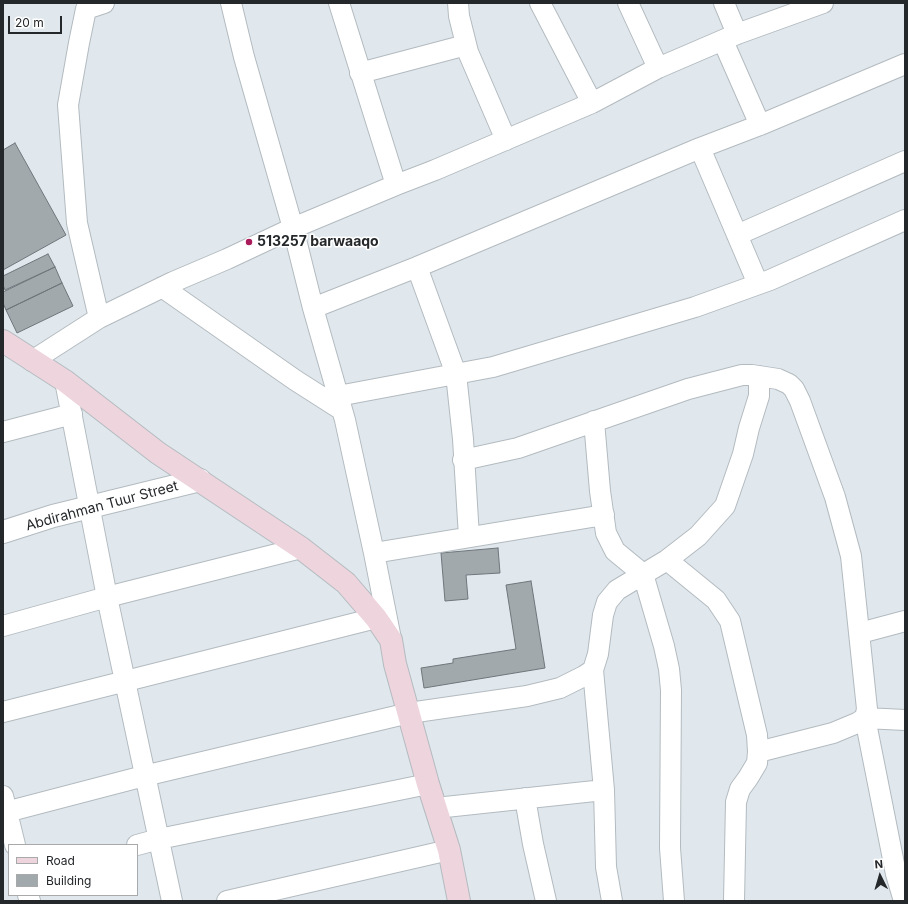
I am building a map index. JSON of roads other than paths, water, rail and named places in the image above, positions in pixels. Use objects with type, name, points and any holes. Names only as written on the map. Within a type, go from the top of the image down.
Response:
[{"type":"main road","points":[[3,341],[65,381],[158,453],[301,548],[346,583],[376,618],[391,640],[428,784],[449,850],[459,901]]},
{"type":"street","points":[[99,318],[77,223],[68,105],[86,9],[104,3]]},
{"type":"street","points":[[231,3],[244,57],[293,228],[313,308],[340,403],[374,553],[391,640]]},
{"type":"street","points":[[339,3],[396,185]]},
{"type":"street","points":[[458,3],[459,16],[468,52],[506,140]]},
{"type":"street","points":[[540,3],[592,102]]},
{"type":"street","points":[[628,3],[658,68]]},
{"type":"street","points":[[724,3],[730,38],[760,125]]},
{"type":"street","points":[[32,361],[99,318],[162,287],[293,228],[506,140],[592,102],[658,68],[730,38],[823,3]]},
{"type":"street","points":[[360,73],[466,45]]},
{"type":"street","points":[[313,308],[417,267],[905,64]]},
{"type":"street","points":[[700,148],[758,284]]},
{"type":"street","points":[[737,235],[905,161]]},
{"type":"street","points":[[162,287],[295,380],[340,403],[456,374],[493,367],[672,314],[758,284],[905,220]]},
{"type":"street","points":[[417,267],[456,374],[463,439],[468,537]]},
{"type":"street","points":[[463,460],[518,448],[688,389],[742,375],[778,379],[789,384],[794,389],[800,401],[835,497],[851,556],[867,709],[865,718],[896,874],[904,901]]},
{"type":"street","points":[[612,901],[606,867],[604,790],[593,670],[598,654],[603,615],[607,602],[617,590],[667,560],[698,536],[724,506],[743,454],[759,396],[760,376]]},
{"type":"street","points":[[65,381],[106,597],[172,901]]},
{"type":"street","points":[[3,432],[72,414]]},
{"type":"street","points":[[594,421],[606,533],[614,551],[643,574],[664,646],[670,676],[670,848],[674,901]]},
{"type":"street","name":"Abdirahman Tuur Street","points":[[3,532],[53,516],[200,480]]},
{"type":"street","points":[[374,553],[604,515]]},
{"type":"street","points":[[3,626],[106,597],[301,548]]},
{"type":"street","points":[[667,560],[716,600],[730,621],[757,735],[757,763],[740,789],[736,802],[734,901]]},
{"type":"street","points":[[3,712],[376,618]]},
{"type":"street","points":[[860,633],[905,621]]},
{"type":"street","points":[[15,844],[5,804],[144,776],[409,713],[527,696],[560,688],[593,670]]},
{"type":"street","points":[[758,752],[833,733],[865,718],[905,720]]},
{"type":"street","points":[[138,845],[159,839],[428,784]]},
{"type":"street","points":[[436,808],[604,790]]},
{"type":"street","points":[[525,798],[532,844],[546,901]]},
{"type":"street","points":[[227,901],[449,850]]},
{"type":"place","name":"513257 barwaaqo","points":[[249,242]]}]
